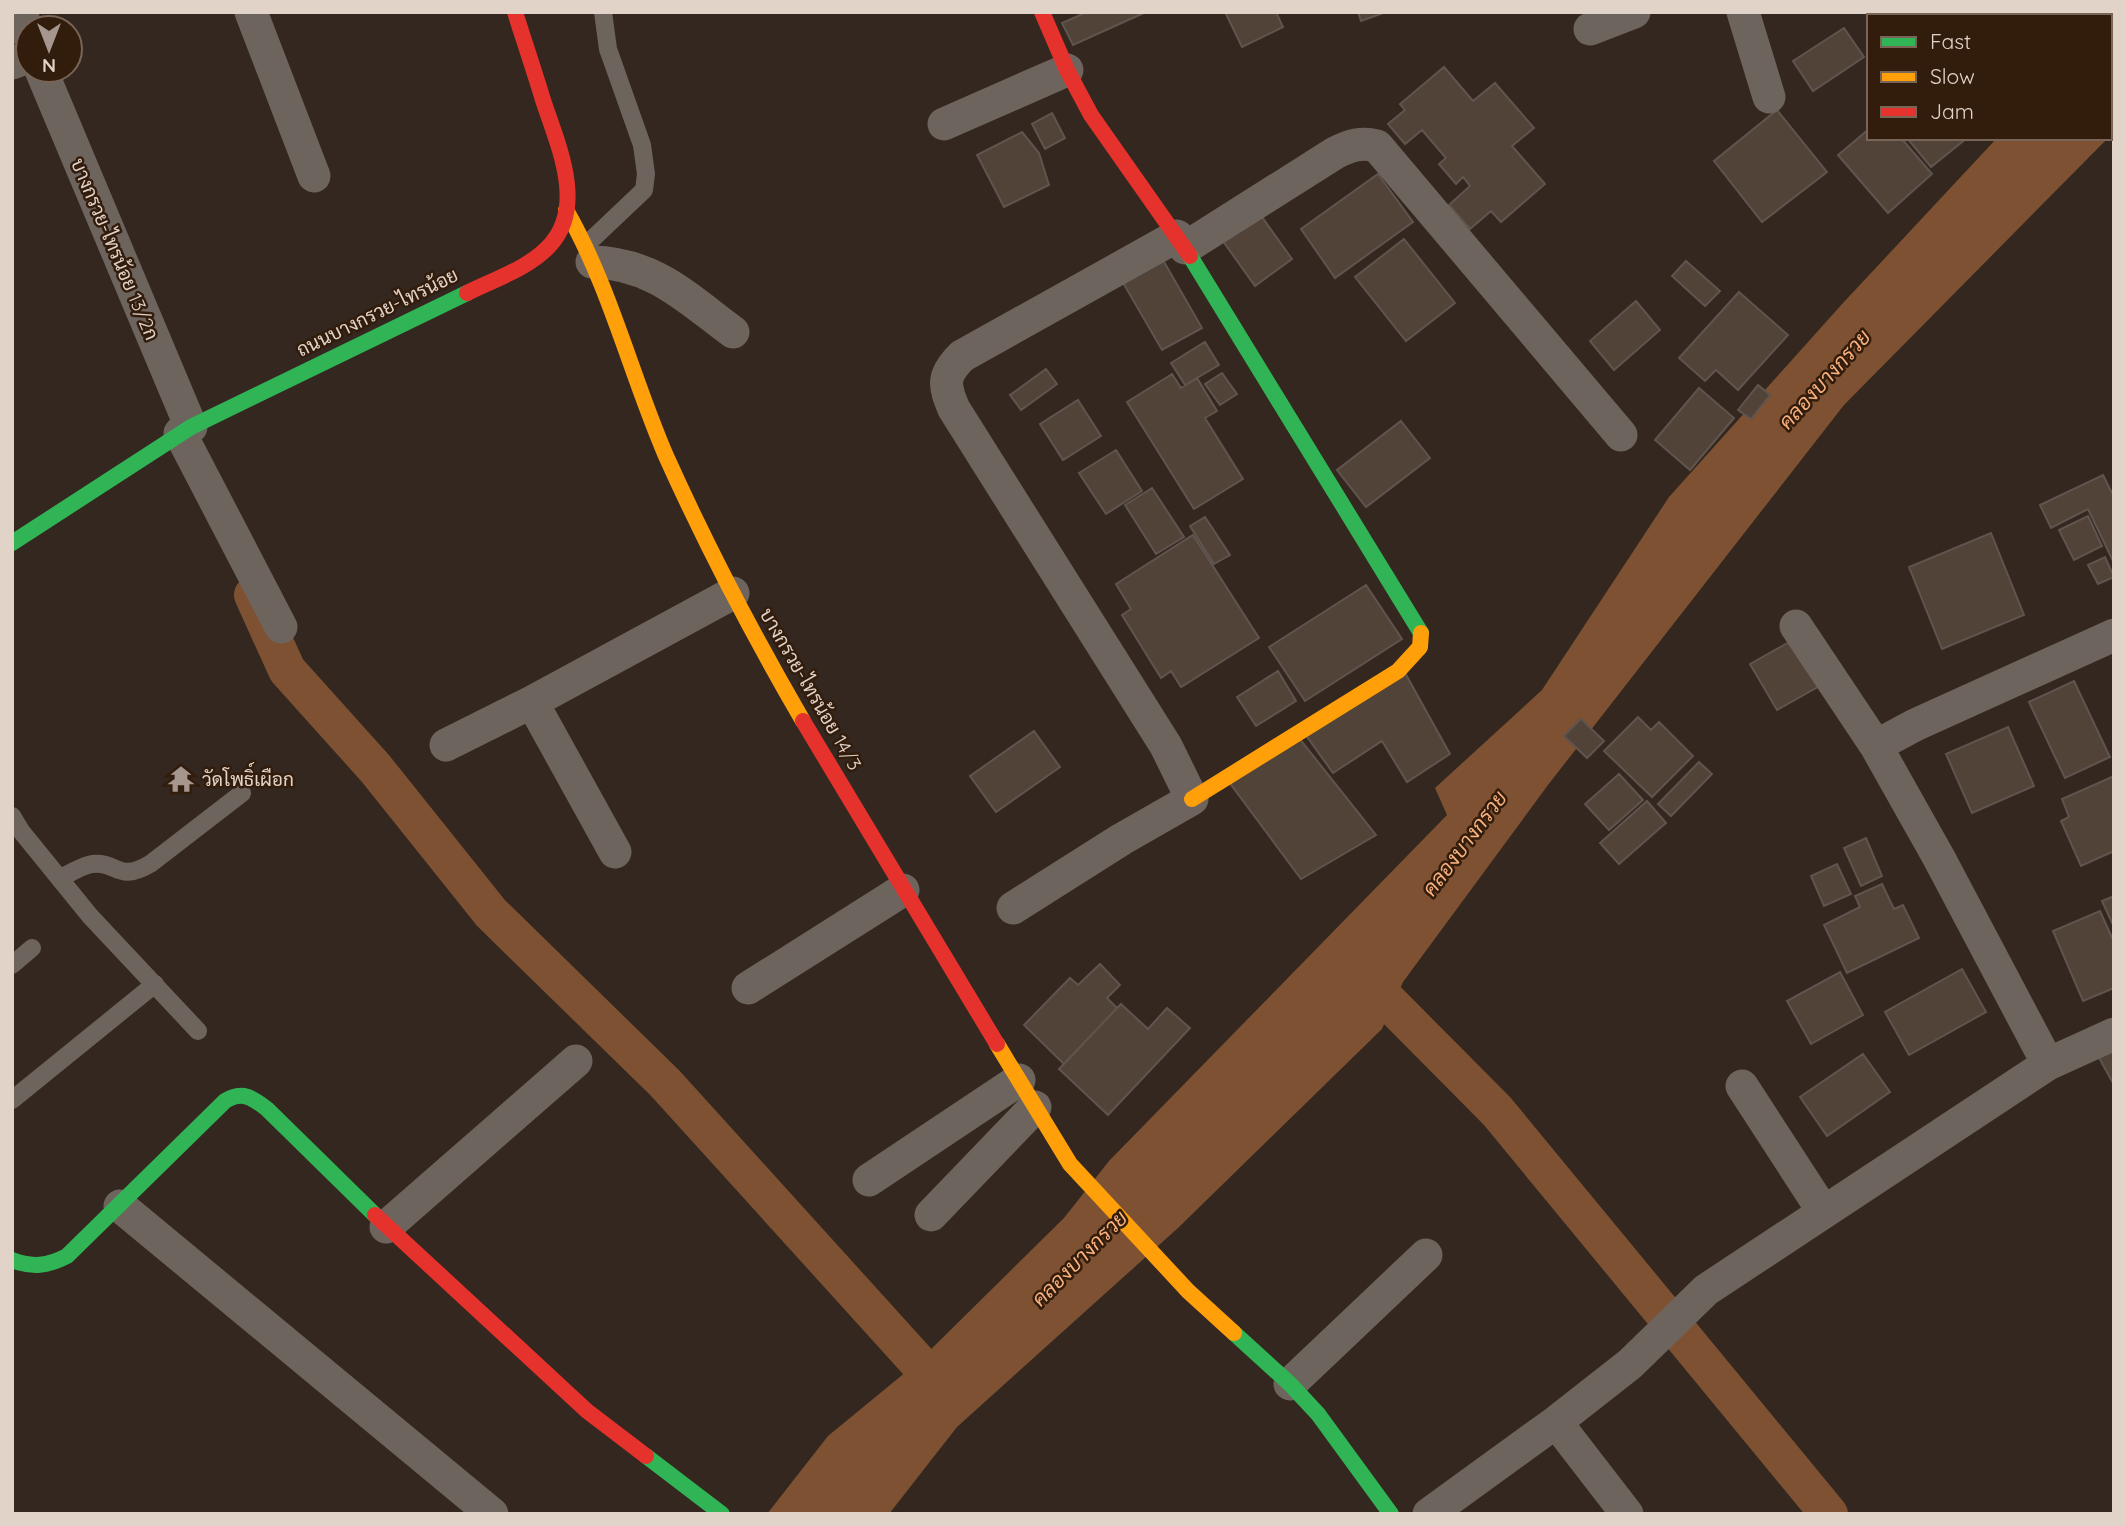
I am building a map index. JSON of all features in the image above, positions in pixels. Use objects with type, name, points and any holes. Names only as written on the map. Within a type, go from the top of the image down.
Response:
[{"type":"street","points":[[251,12],[314,176]]},
{"type":"street","name":"ถนนบางกรวย-ไทรน้อย","points":[[12,543],[185,430],[546,252],[563,228],[567,185],[563,163],[515,12]]},
{"type":"street","points":[[1013,908],[1398,671],[1420,647],[1421,631],[1181,242],[1091,115],[1067,70],[1042,12]]},
{"type":"street","points":[[1590,29],[1634,12]]},
{"type":"street","points":[[1743,12],[1769,97]]},
{"type":"street","points":[[944,124],[1067,70]]},
{"type":"street","name":"บางกรวย-ไทรน้อย 13/2ก","points":[[47,84],[185,430],[281,627]]},
{"type":"street","points":[[1192,799],[1167,746],[954,409],[948,395],[947,381],[950,369],[962,356],[1181,242],[1335,153],[1353,144],[1366,143],[1377,146],[1621,435]]},
{"type":"street","name":"บางกรวย-ไทรน้อย 14/3","points":[[566,209],[589,253],[666,455],[733,593],[776,674],[903,890],[1070,1164],[1188,1291],[1290,1384],[1318,1414],[1391,1514]]},
{"type":"street","points":[[589,253],[638,268],[671,286],[733,332]]},
{"type":"street","points":[[446,745],[533,702],[733,593]]},
{"type":"street","points":[[1796,625],[1876,746],[1939,858],[2048,1065]]},
{"type":"street","points":[[1876,746],[1915,725],[2114,635]]},
{"type":"street","points":[[533,702],[615,852]]},
{"type":"street","points":[[748,988],[903,890]]},
{"type":"street","points":[[1429,1514],[1556,1422],[1630,1364],[1706,1290],[2048,1065],[2114,1034]]},
{"type":"street","points":[[386,1227],[576,1062]]},
{"type":"street","points":[[1742,1086],[1823,1211]]},
{"type":"street","points":[[12,1261],[31,1267],[51,1265],[67,1256],[225,1101],[241,1094],[249,1095],[267,1109],[386,1227],[587,1411],[722,1514]]},
{"type":"street","points":[[869,1180],[1027,1094]]},
{"type":"street","points":[[931,1215],[1027,1094]]},
{"type":"street","points":[[120,1206],[492,1514]]},
{"type":"street","points":[[1290,1384],[1426,1255]]},
{"type":"street","points":[[1556,1422],[1627,1514]]},
{"type":"lane","points":[[589,253],[644,190],[646,174],[642,145],[608,49],[603,12]]},
{"type":"lane","points":[[61,878],[91,864],[100,864],[124,873],[137,872],[242,793]]},
{"type":"lane","points":[[12,816],[21,831],[90,916],[198,1031]]},
{"type":"lane","points":[[12,965],[32,948]]},
{"type":"lane","points":[[12,1100],[155,984]]},
{"type":"water","name":"คลองบางกรวย","points":[[1995,140],[2106,140],[1844,405],[1548,785],[1403,982],[1382,1029],[1178,1228],[957,1427],[889,1514],[767,1514],[828,1436],[918,1362],[1064,1218],[1109,1161],[1447,815],[1435,788],[1542,690],[1669,497],[1843,303]]},
{"type":"building","points":[[1087,12],[1146,12],[1073,45],[1062,23]]},
{"type":"building","points":[[1225,12],[1276,12],[1283,27],[1242,47]]},
{"type":"building","points":[[1358,12],[1386,12],[1361,21]]},
{"type":"building","points":[[1844,28],[1864,57],[1813,91],[1793,61]]},
{"type":"building","points":[[1444,67],[1473,101],[1495,83],[1534,128],[1512,146],[1545,184],[1501,222],[1491,211],[1470,229],[1449,205],[1470,186],[1463,177],[1456,184],[1439,164],[1446,158],[1422,130],[1405,144],[1388,124],[1405,110],[1400,104]]},
{"type":"building","points":[[1777,110],[1827,172],[1762,222],[1714,161]]},
{"type":"building","points":[[1052,113],[1065,138],[1045,149],[1032,124]]},
{"type":"building","points":[[1867,131],[1867,140],[1903,140],[1932,174],[1888,213],[1838,155]]},
{"type":"building","points":[[1022,132],[1039,153],[1049,185],[1004,207],[977,155]]},
{"type":"building","points":[[1909,140],[1965,140],[1931,167]]},
{"type":"building","points":[[1378,174],[1413,222],[1335,278],[1301,229]]},
{"type":"building","points":[[1257,210],[1292,259],[1255,286],[1220,237]]},
{"type":"building","points":[[1404,239],[1455,303],[1406,341],[1355,277]]},
{"type":"building","points":[[1163,260],[1202,328],[1162,350],[1122,281]]},
{"type":"building","points":[[1686,261],[1720,291],[1705,306],[1672,276]]},
{"type":"building","points":[[1739,292],[1788,335],[1738,390],[1716,370],[1705,381],[1679,358]]},
{"type":"building","points":[[1636,301],[1660,330],[1614,370],[1590,341]]},
{"type":"building","points":[[1205,342],[1219,365],[1185,385],[1171,363]]},
{"type":"building","points":[[1046,369],[1057,384],[1021,410],[1010,395]]},
{"type":"building","points":[[1222,373],[1237,394],[1220,405],[1205,384]]},
{"type":"building","points":[[1172,374],[1181,388],[1197,378],[1217,411],[1205,418],[1243,479],[1194,509],[1127,402]]},
{"type":"building","points":[[1758,385],[1770,395],[1751,419],[1738,410]]},
{"type":"building","points":[[1699,388],[1734,418],[1690,470],[1655,440]]},
{"type":"building","points":[[1078,400],[1101,436],[1063,460],[1040,424]]},
{"type":"building","points":[[1401,421],[1430,458],[1366,507],[1337,470]]},
{"type":"building","points":[[1116,450],[1142,491],[1106,514],[1079,473]]},
{"type":"building","points":[[2103,475],[2114,497],[2114,563],[2088,509],[2051,528],[2040,505]]},
{"type":"building","points":[[1152,488],[1184,537],[1156,554],[1125,505]]},
{"type":"building","points":[[2088,516],[2102,546],[2074,560],[2059,530]]},
{"type":"building","points":[[1205,517],[1230,555],[1214,564],[1190,526]]},
{"type":"building","points":[[1991,533],[2024,615],[1942,649],[1909,567]]},
{"type":"building","points":[[1193,535],[1259,638],[1181,687],[1171,671],[1161,678],[1122,615],[1131,609],[1116,584]]},
{"type":"building","points":[[2105,557],[2114,577],[2098,584],[2088,565]]},
{"type":"building","points":[[1366,585],[1402,639],[1305,701],[1269,647]]},
{"type":"building","points":[[1791,641],[1818,687],[1777,710],[1750,664]]},
{"type":"building","points":[[1278,671],[1296,701],[1256,726],[1237,697]]},
{"type":"building","points":[[1404,671],[1450,754],[1407,782],[1382,741],[1333,773],[1305,734]]},
{"type":"building","points":[[2074,681],[2110,757],[2065,778],[2029,702]]},
{"type":"building","points":[[1638,717],[1651,730],[1659,722],[1693,756],[1652,797],[1604,751]]},
{"type":"building","points":[[1581,719],[1604,741],[1587,758],[1564,736]]},
{"type":"building","points":[[2008,727],[2034,786],[1972,813],[1946,754]]},
{"type":"building","points":[[1034,731],[1060,767],[996,812],[970,776]]},
{"type":"building","points":[[1299,738],[1376,835],[1301,879],[1229,782]]},
{"type":"building","points":[[1699,762],[1712,774],[1671,816],[1658,804]]},
{"type":"building","points":[[1619,774],[1643,800],[1609,830],[1585,804]]},
{"type":"building","points":[[2114,776],[2114,851],[2081,866],[2061,821],[2069,817],[2062,799]]},
{"type":"building","points":[[1647,801],[1666,823],[1619,864],[1600,843]]},
{"type":"building","points":[[1866,838],[1882,876],[1861,886],[1844,848]]},
{"type":"building","points":[[1837,864],[1851,894],[1824,906],[1811,876]]},
{"type":"building","points":[[1882,884],[1894,909],[1903,905],[1919,938],[1847,973],[1824,925],[1860,907],[1855,896]]},
{"type":"building","points":[[2114,896],[2114,927],[2102,901]]},
{"type":"building","points":[[2100,911],[2114,942],[2114,988],[2083,1001],[2053,931]]},
{"type":"building","points":[[1100,964],[1120,985],[1107,998],[1117,1008],[1064,1064],[1024,1025],[1070,978],[1078,985]]},
{"type":"building","points":[[1962,969],[1986,1012],[1909,1055],[1885,1012]]},
{"type":"building","points":[[1840,972],[1863,1015],[1811,1044],[1787,1001]]},
{"type":"building","points":[[1121,1004],[1148,1029],[1167,1008],[1190,1028],[1108,1115],[1059,1069]]},
{"type":"building","points":[[2114,1048],[2114,1083],[2113,1083],[2098,1056]]},
{"type":"building","points":[[1863,1054],[1890,1092],[1827,1136],[1800,1097]]},
{"type":"waterway","points":[[253,595],[287,670],[375,768],[491,913],[665,1083],[944,1391]]},
{"type":"waterway","points":[[1363,976],[1497,1111],[1829,1514]]},
{"type":"traffic: fast","points":[[1190,256],[1421,633]]},
{"type":"traffic: fast","points":[[12,543],[191,427],[467,293]]},
{"type":"traffic: fast","points":[[12,1260],[40,1265],[67,1256],[225,1101],[237,1096],[252,1099],[267,1109],[375,1215]]},
{"type":"traffic: fast","points":[[1234,1333],[1290,1384],[1318,1414],[1391,1514]]},
{"type":"traffic: fast","points":[[646,1456],[722,1514]]},
{"type":"traffic: slow","points":[[566,210],[608,300],[666,456],[731,590],[803,721]]},
{"type":"traffic: slow","points":[[1192,799],[1398,671],[1420,647],[1421,633]]},
{"type":"traffic: slow","points":[[997,1044],[1070,1164],[1188,1291],[1234,1333]]},
{"type":"traffic: jam","points":[[467,293],[512,272],[543,252],[561,228],[566,211],[568,192],[561,154],[515,12]]},
{"type":"traffic: jam","points":[[1042,12],[1067,70],[1091,115],[1190,256]]},
{"type":"traffic: jam","points":[[803,721],[997,1044]]},
{"type":"traffic: jam","points":[[375,1215],[587,1411],[646,1456]]},
{"type":"place","name":"วัดโพธิ์เผือก","points":[[181,779]]}]
